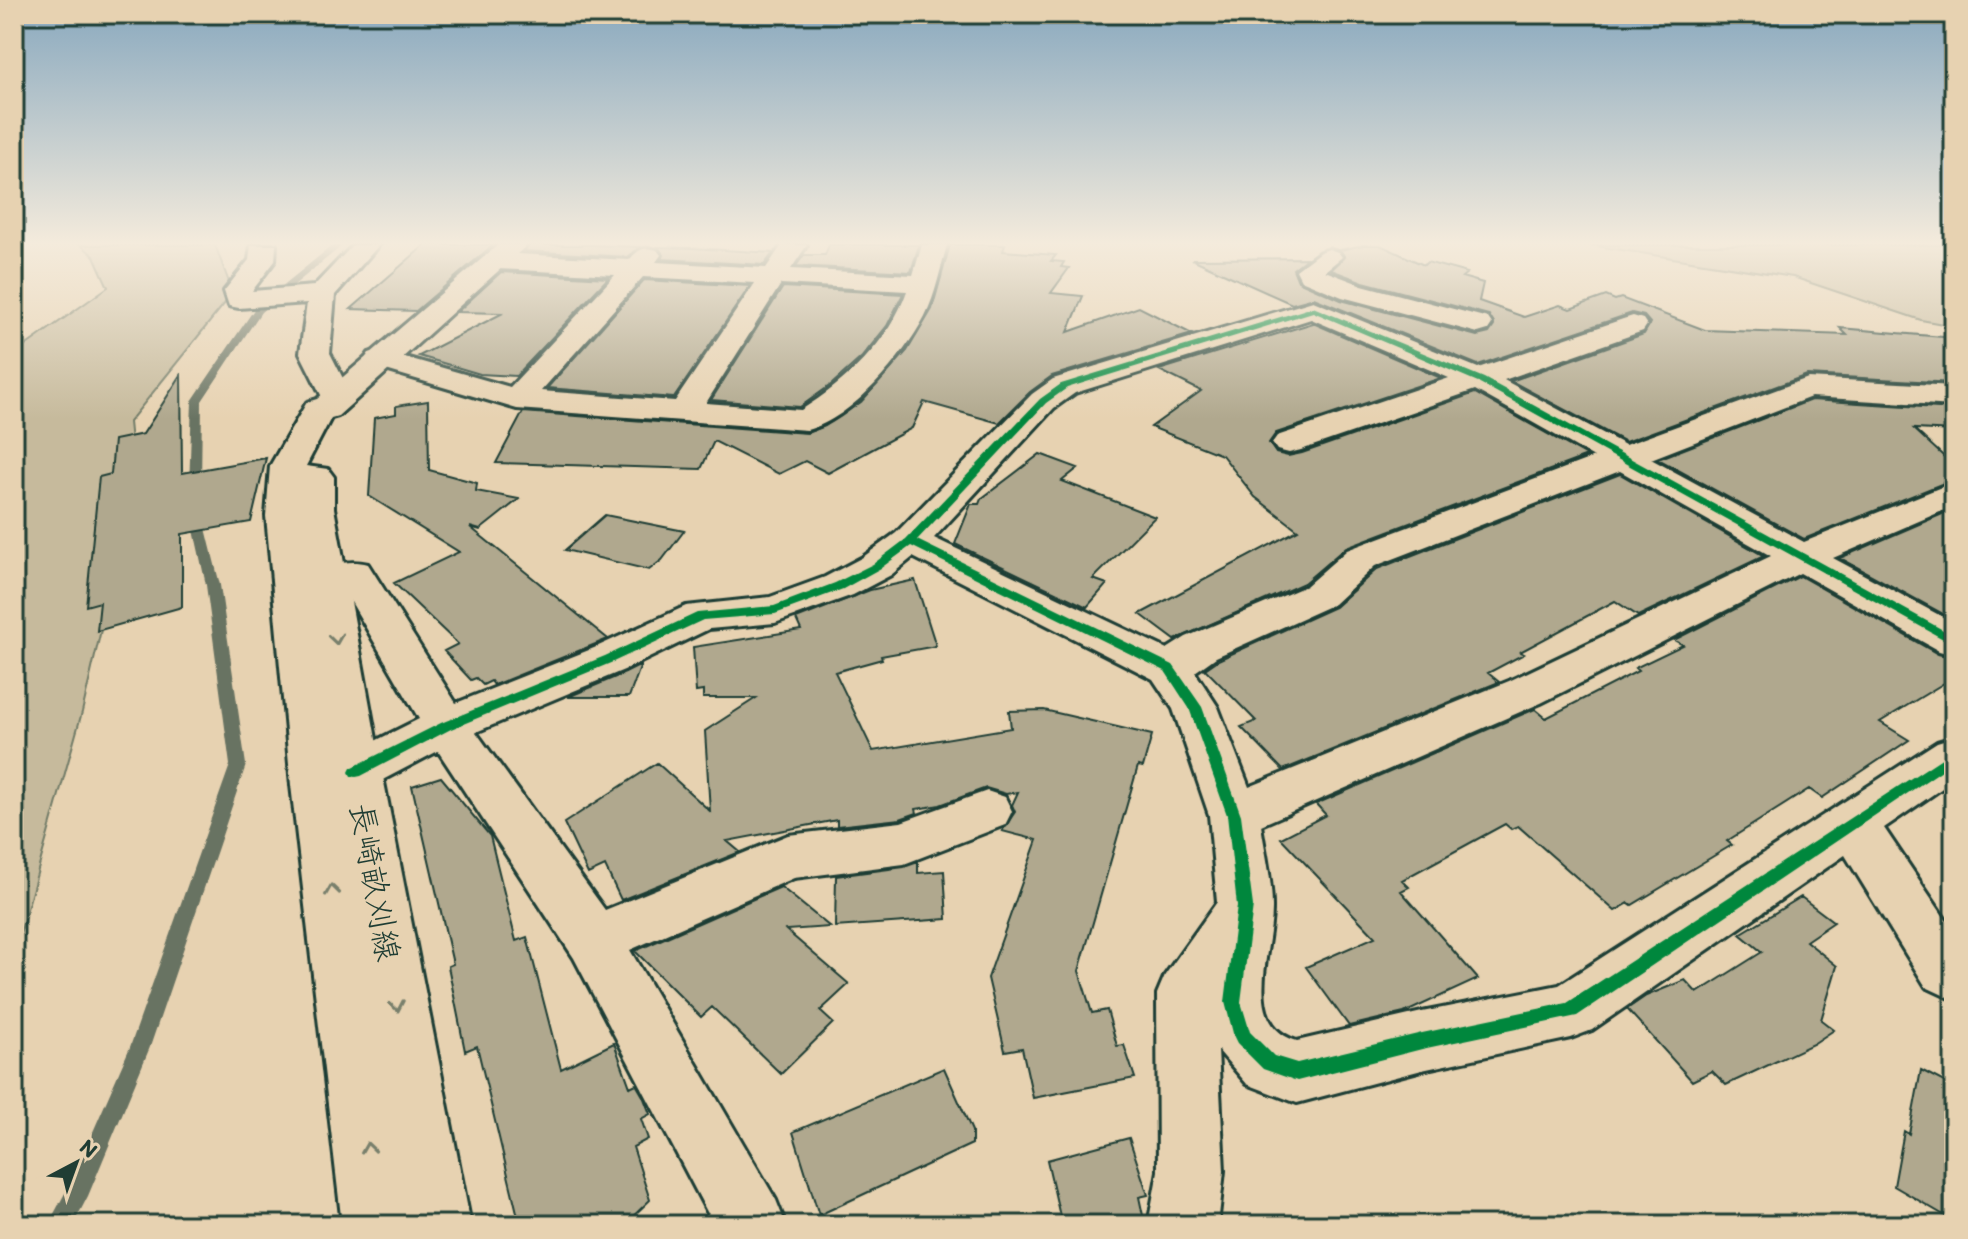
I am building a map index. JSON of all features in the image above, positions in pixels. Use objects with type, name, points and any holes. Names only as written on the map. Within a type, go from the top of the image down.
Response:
[{"type":"main road","name":"長崎畝刈線","points":[[378,1225],[317,785],[286,516],[288,466],[319,409],[332,403],[446,303]]},
{"type":"main road","name":"長崎畝刈線","points":[[332,403],[335,408],[318,442],[315,508],[356,772],[435,1225]]},
{"type":"street","points":[[308,303],[315,353],[332,403]]},
{"type":"street","points":[[517,399],[604,303]]},
{"type":"street","points":[[685,411],[756,303]]},
{"type":"street","points":[[380,359],[517,399],[807,420],[823,411],[875,364],[911,315],[915,303]]},
{"type":"street","points":[[356,772],[446,726],[609,659],[701,616],[775,610],[839,586],[877,566],[910,541],[1043,401],[1064,386],[1326,303]]},
{"type":"street","points":[[1397,303],[1478,324]]},
{"type":"street","points":[[1313,309],[1481,380],[1954,641]]},
{"type":"street","points":[[1289,443],[1481,380],[1633,325]]},
{"type":"street","points":[[1169,668],[1201,647],[1320,595],[1361,558],[1808,387],[1954,396]]},
{"type":"street","points":[[1234,815],[1525,692],[1801,557],[1954,493]]},
{"type":"street","points":[[910,541],[1169,668],[1195,707],[1234,815],[1245,906],[1233,1002],[1243,1037],[1269,1063],[1297,1072],[1422,1041],[1571,1010],[1954,755]]},
{"type":"street","points":[[328,579],[354,573],[446,726],[594,940],[751,1225]]},
{"type":"street","points":[[594,940],[788,857],[904,843],[987,811]]},
{"type":"street","points":[[1853,823],[1946,969],[1954,974]]},
{"type":"street","points":[[1183,1225],[1191,1171],[1186,994],[1245,906]]},
{"type":"shaded area","points":[[86,303],[225,303],[129,422],[135,483],[82,712],[14,956],[14,354]]},
{"type":"shaded area","points":[[1870,303],[1954,303],[1954,326],[1921,320]]},
{"type":"building","points":[[358,303],[426,303],[416,311],[351,309]]},
{"type":"building","points":[[467,303],[585,303],[516,376],[480,374],[419,356],[503,313],[457,312]]},
{"type":"building","points":[[624,303],[739,303],[674,398],[547,388]]},
{"type":"building","points":[[773,303],[899,303],[887,326],[862,357],[800,407],[711,400]]},
{"type":"building","points":[[934,303],[1080,303],[1068,332],[1139,307],[1192,334],[1052,376],[1030,392],[999,423],[924,402],[912,428],[828,473],[805,461],[779,474],[714,441],[701,469],[496,463],[523,412],[807,433],[825,426],[861,402],[907,351]]},
{"type":"building","points":[[1326,303],[1352,303],[1477,336],[1489,333],[1494,326],[1489,315],[1442,303],[1484,303],[1524,317],[1560,305],[1570,309],[1587,303],[1634,303],[1705,330],[1847,335],[1840,328],[1954,338],[1954,383],[1807,375],[1625,442],[1511,381],[1644,334],[1650,323],[1644,316],[1632,313],[1478,365]]},
{"type":"building","points":[[1313,323],[1441,378],[1276,433],[1269,443],[1276,453],[1288,456],[1302,453],[1475,393],[1587,456],[1346,547],[1304,583],[1175,640],[1140,614],[1298,530],[1255,497],[1222,455],[1151,427],[1201,391],[1159,370]]},
{"type":"building","points":[[181,375],[182,473],[266,458],[251,522],[182,534],[182,607],[97,631],[100,602],[86,606],[99,477],[111,474],[114,440],[143,434]]},
{"type":"building","points":[[1811,400],[1954,409],[1954,431],[1914,429],[1954,466],[1954,479],[1804,539],[1658,459]]},
{"type":"building","points":[[428,401],[429,470],[477,483],[476,491],[519,499],[480,530],[470,527],[608,639],[494,685],[491,681],[483,685],[476,678],[471,680],[444,651],[458,644],[394,583],[459,552],[369,496],[374,418],[396,414],[396,406]]},
{"type":"building","points":[[1040,454],[1078,468],[1062,481],[1155,517],[1093,579],[1107,584],[1087,607],[955,544],[971,504],[979,504],[981,499]]},
{"type":"building","points":[[1620,474],[1764,556],[1638,616],[1615,601],[1520,652],[1524,654],[1488,673],[1499,682],[1283,770],[1241,727],[1256,721],[1205,669],[1218,660],[1335,607],[1377,569]]},
{"type":"building","points":[[1954,509],[1954,620],[1840,558]]},
{"type":"building","points":[[605,515],[684,531],[662,560],[649,570],[565,550]]},
{"type":"building","points":[[1800,576],[1938,654],[1954,658],[1954,677],[1880,722],[1909,740],[1822,798],[1809,789],[1727,841],[1732,845],[1632,905],[1629,903],[1615,911],[1518,826],[1511,829],[1505,824],[1402,880],[1409,887],[1401,891],[1478,979],[1404,1013],[1349,1026],[1306,967],[1375,937],[1281,838],[1326,815],[1316,804],[1535,709],[1546,718],[1683,645],[1674,640]]},
{"type":"building","points":[[915,580],[936,646],[881,656],[882,659],[835,672],[873,751],[1011,728],[1009,711],[1044,710],[1152,735],[1143,767],[1138,766],[1079,971],[1092,1013],[1107,1010],[1117,1046],[1124,1045],[1135,1078],[1033,1098],[1022,1048],[1005,1051],[988,978],[1037,840],[1002,831],[1015,812],[1012,805],[1018,792],[1006,794],[986,788],[940,805],[916,809],[917,813],[900,819],[837,826],[837,820],[727,841],[740,852],[621,900],[605,866],[588,874],[564,823],[657,763],[710,811],[705,731],[756,698],[703,698],[703,691],[696,692],[693,647],[801,630],[796,619],[870,590]]},
{"type":"building","points":[[641,665],[629,697],[568,697],[625,673]]},
{"type":"building","points":[[441,777],[490,836],[516,941],[527,937],[561,1069],[614,1043],[630,1087],[636,1084],[643,1096],[650,1114],[641,1119],[648,1139],[633,1147],[650,1200],[624,1225],[520,1225],[477,1046],[465,1051],[448,966],[453,964],[412,786]]},
{"type":"building","points":[[918,862],[918,873],[944,871],[947,919],[835,927],[836,876],[904,867]]},
{"type":"building","points":[[781,887],[830,927],[786,930],[849,984],[820,1011],[833,1023],[781,1074],[712,1007],[701,1017],[635,951]]},
{"type":"building","points":[[1801,897],[1834,922],[1806,941],[1837,966],[1821,1020],[1834,1030],[1813,1044],[1726,1085],[1712,1071],[1692,1081],[1627,1009],[1646,996],[1685,980],[1697,993],[1762,952],[1740,934]]},
{"type":"building","points":[[944,1068],[972,1131],[972,1144],[819,1215],[793,1132]]},
{"type":"building","points":[[1921,1070],[1954,1087],[1954,1221],[1894,1186],[1904,1131],[1909,1134]]},
{"type":"building","points":[[1129,1138],[1148,1195],[1139,1197],[1145,1225],[1062,1225],[1047,1160]]},
{"type":"waterway","points":[[195,488],[197,401],[258,310],[267,303]]},
{"type":"waterway","points":[[60,1225],[80,1188],[140,1047],[238,765],[213,585],[196,512]]},
{"type":"cycle path","points":[[356,772],[446,726],[609,659],[701,616],[775,610],[839,586],[877,566],[910,541],[1043,401],[1064,386],[1313,309],[1481,380],[1954,641]]},
{"type":"cycle path","points":[[910,541],[1169,668],[1195,707],[1234,815],[1245,906],[1233,1002],[1243,1037],[1269,1063],[1297,1072],[1422,1041],[1571,1010],[1954,755]]}]
